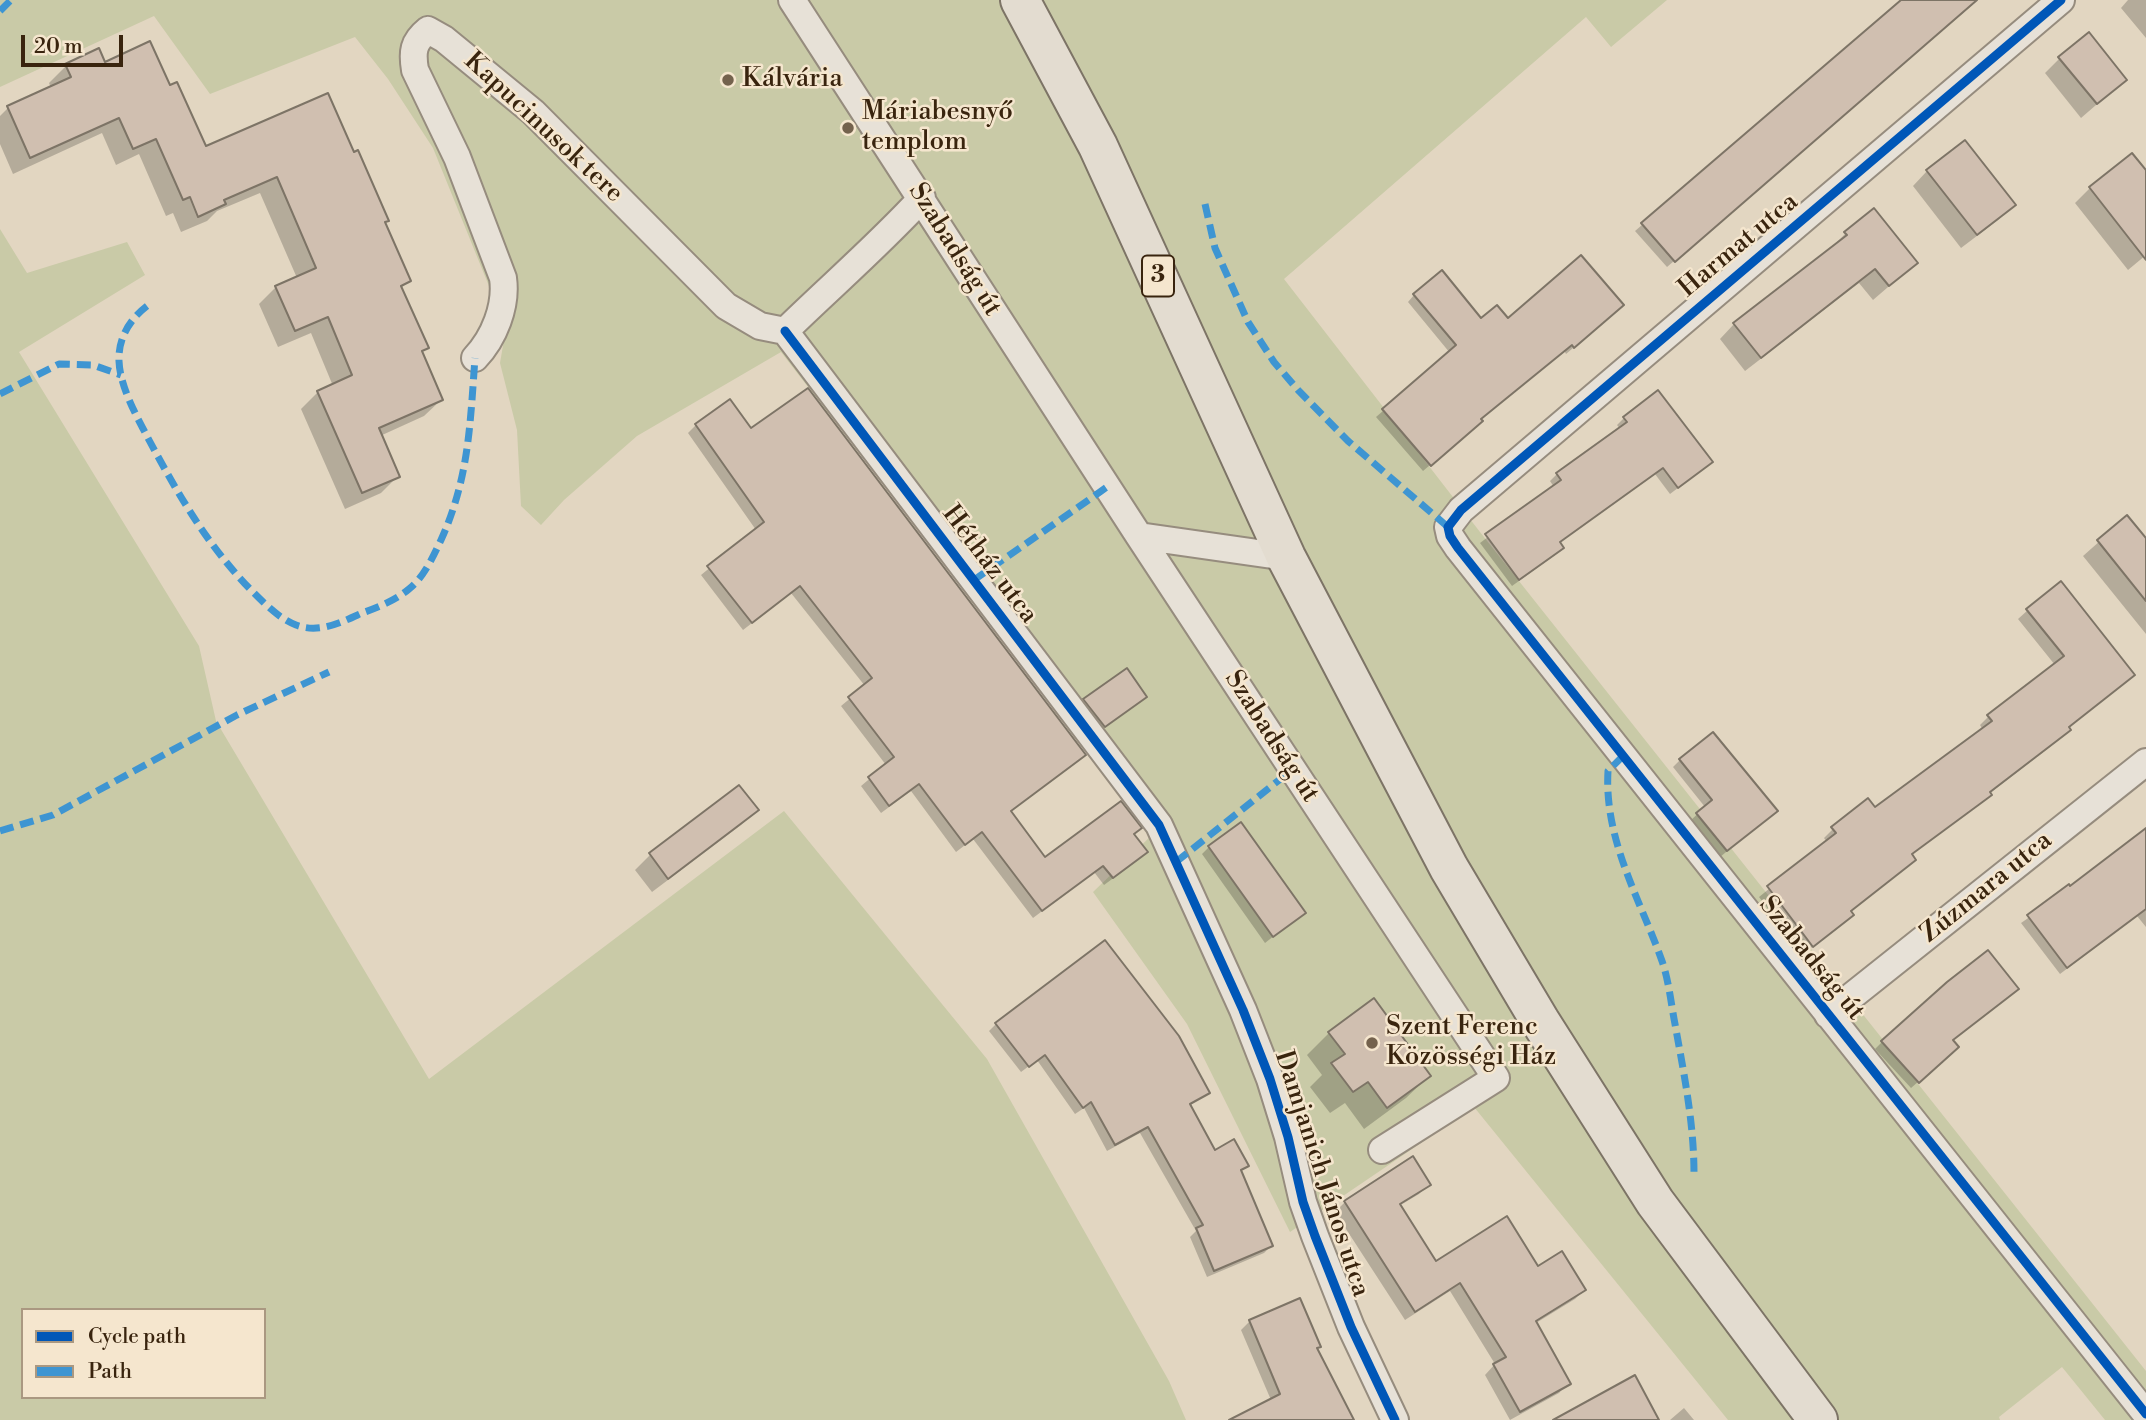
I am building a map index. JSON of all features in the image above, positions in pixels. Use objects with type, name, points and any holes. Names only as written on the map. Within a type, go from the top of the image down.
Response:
[{"type":"main road","name":"3","points":[[1020,0],[1098,146],[1286,556],[1449,868],[1547,1032],[1656,1202],[1818,1420]]},
{"type":"street","name":"Szabadság út","points":[[792,0],[1139,536],[1496,1078],[1382,1150]]},
{"type":"street","name":"Harmat utca","points":[[1448,527],[1461,510],[2061,0]]},
{"type":"street","name":"Kapucinusok tere","points":[[475,358],[484,348],[502,308],[505,291],[503,278],[457,157],[415,70],[412,56],[414,44],[428,30],[444,39],[533,112],[726,306],[760,326],[785,331]]},
{"type":"street","points":[[785,331],[839,279],[872,252],[922,198]]},
{"type":"street","name":"Hétház utca","points":[[785,331],[1159,825]]},
{"type":"street","name":"Szabadság út","points":[[1448,527],[1458,548],[2146,1414]]},
{"type":"street","points":[[1139,536],[1286,556]]},
{"type":"street","name":"Zúzmara utca","points":[[1828,1015],[2146,762]]},
{"type":"street","name":"Damjanich János utca","points":[[1159,825],[1243,1010],[1288,1137],[1303,1202],[1315,1236],[1351,1328],[1395,1420]]},
{"type":"green space","points":[[0,0],[1667,0],[1611,47],[1586,17],[1284,279],[1480,532],[2146,1371],[2146,1420],[2105,1420],[2062,1367],[1999,1417],[2000,1420],[1728,1420],[1474,1107],[1290,1232],[1187,1024],[1093,892],[1153,834],[781,352],[637,436],[564,500],[541,525],[521,506],[517,430],[500,363],[506,328],[433,148],[388,79],[355,37],[210,94],[154,16],[0,87]]},
{"type":"green space","points":[[0,229],[27,273],[127,242],[145,275],[19,352],[199,646],[216,721],[429,1079],[784,811],[987,1059],[1169,1381],[1186,1420],[0,1420]]},
{"type":"building","points":[[1901,0],[1977,0],[1675,262],[1641,223]]},
{"type":"building","points":[[2089,32],[2127,80],[2097,104],[2058,57]]},
{"type":"building","points":[[150,41],[170,85],[177,82],[206,146],[328,93],[354,152],[358,150],[389,221],[385,222],[411,281],[401,286],[429,348],[422,351],[443,400],[379,428],[400,477],[362,493],[317,391],[352,375],[328,317],[295,331],[275,286],[316,268],[277,177],[224,200],[226,204],[198,217],[190,197],[183,200],[156,139],[133,149],[119,118],[30,158],[7,106],[71,77],[65,64],[99,48],[105,62]]},
{"type":"building","points":[[1965,140],[2016,205],[1977,235],[1926,170]]},
{"type":"building","points":[[2132,153],[2146,170],[2146,260],[2089,187]]},
{"type":"building","points":[[1874,208],[1918,263],[1889,286],[1875,269],[1761,358],[1733,323],[1847,235],[1844,232]]},
{"type":"building","points":[[1581,255],[1624,305],[1574,348],[1572,345],[1481,419],[1483,421],[1431,466],[1382,409],[1456,345],[1413,294],[1442,270],[1481,318],[1497,305],[1508,318]]},
{"type":"building","points":[[808,388],[1086,755],[1011,811],[1045,857],[1121,801],[1142,828],[1134,834],[1148,852],[1113,878],[1103,866],[1042,911],[982,832],[965,845],[919,784],[889,806],[868,777],[894,757],[848,697],[872,678],[800,586],[752,623],[707,566],[764,522],[695,424],[730,399],[751,428]]},
{"type":"building","points":[[1658,390],[1713,462],[1678,488],[1663,468],[1560,542],[1564,548],[1519,580],[1485,534],[1561,480],[1556,473],[1627,422],[1623,417]]},
{"type":"building","points":[[2127,515],[2146,538],[2146,601],[2097,540]]},
{"type":"building","points":[[2061,581],[2135,675],[2069,727],[2071,730],[1990,792],[1992,795],[1912,854],[1916,860],[1851,911],[1854,915],[1813,947],[1767,886],[1836,833],[1831,827],[1868,798],[1875,807],[1992,721],[1987,715],[2064,656],[2026,609]]},
{"type":"building","points":[[1127,668],[1147,697],[1105,727],[1083,699]]},
{"type":"building","points":[[1713,732],[1778,811],[1727,851],[1696,813],[1712,800],[1679,759]]},
{"type":"building","points":[[739,785],[759,810],[668,879],[649,853]]},
{"type":"building","points":[[1241,822],[1306,913],[1273,937],[1208,846]]},
{"type":"building","points":[[2146,828],[2146,909],[2067,968],[2027,915]]},
{"type":"building","points":[[1105,940],[1179,1036],[1210,1093],[1190,1104],[1215,1150],[1234,1139],[1249,1166],[1241,1170],[1273,1246],[1214,1271],[1196,1228],[1203,1225],[1148,1127],[1115,1145],[1091,1102],[1083,1108],[1045,1055],[1029,1067],[995,1023]]},
{"type":"building","points":[[1988,950],[2019,989],[1953,1040],[1959,1047],[1919,1083],[1881,1041],[1947,982]]},
{"type":"building","name":"Szent Ferenc Közösségi Ház","points":[[1374,998],[1431,1076],[1387,1108],[1368,1082],[1353,1092],[1331,1063],[1345,1054],[1328,1032]]},
{"type":"building","points":[[1413,1156],[1431,1185],[1400,1204],[1436,1261],[1507,1216],[1538,1266],[1562,1251],[1586,1290],[1536,1321],[1571,1384],[1520,1412],[1493,1364],[1506,1357],[1460,1283],[1415,1312],[1344,1201]]},
{"type":"building","points":[[1300,1298],[1321,1347],[1317,1348],[1354,1420],[1229,1420],[1280,1394],[1249,1320]]},
{"type":"building","points":[[1635,1375],[1659,1420],[1553,1420]]},
{"type":"marked path","points":[[0,11],[11,0]]},
{"type":"marked path","points":[[1205,204],[1215,248],[1248,322],[1274,362],[1348,441],[1448,527]]},
{"type":"marked path","points":[[147,306],[126,330],[119,353],[122,381],[134,412],[184,501],[223,558],[274,611],[290,622],[305,627],[330,626],[387,603],[409,589],[428,566],[450,517],[463,473],[475,358]]},
{"type":"marked path","points":[[0,394],[59,364],[93,365],[121,375]]},
{"type":"marked path","points":[[974,580],[1107,487]]},
{"type":"marked path","points":[[0,831],[53,815],[237,715],[329,672]]},
{"type":"marked path","points":[[1623,756],[1608,771],[1612,821],[1625,869],[1666,976],[1688,1099],[1694,1174]]},
{"type":"marked path","points":[[1176,862],[1293,769]]},
{"type":"cycle path","points":[[2061,0],[1461,510],[1448,527],[1458,548],[2146,1414]]},
{"type":"cycle path","points":[[785,331],[1159,825],[1243,1010],[1270,1079],[1288,1137],[1303,1202],[1315,1236],[1351,1327],[1395,1420]]},
{"type":"place","name":"Kálvária","points":[[728,80]]},
{"type":"place","name":"Máriabesnyő templom","points":[[848,128]]},
{"type":"place","name":"Szent Ferenc Közösségi Ház","points":[[1372,1043]]}]
